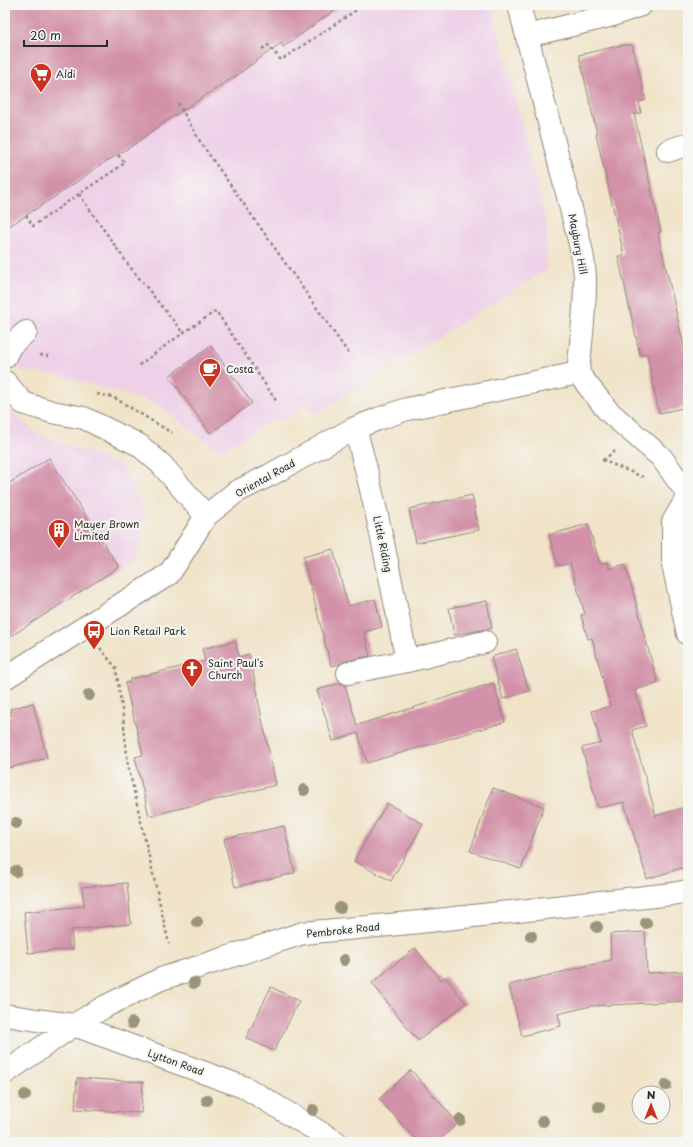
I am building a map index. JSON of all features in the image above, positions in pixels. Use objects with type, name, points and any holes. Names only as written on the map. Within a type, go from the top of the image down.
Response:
[{"type":"street","name":"Maybury Hill","points":[[519,5],[584,263],[585,294],[578,373]]},
{"type":"street","points":[[527,36],[613,15],[641,5]]},
{"type":"street","points":[[5,357],[10,346],[26,332]]},
{"type":"street","points":[[578,373],[608,411],[661,458],[688,495],[673,522],[673,564],[688,634]]},
{"type":"street","name":"Oriental Road","points":[[5,678],[169,574],[206,516],[236,492],[355,428],[407,409],[578,373]]},
{"type":"street","points":[[5,382],[23,403],[52,412],[84,418],[139,445],[161,464],[206,516]]},
{"type":"street","name":"Little Riding","points":[[355,428],[365,463],[379,524],[407,661]]},
{"type":"street","points":[[348,673],[407,661],[485,642]]},
{"type":"street","name":"Pembroke Road","points":[[5,1073],[74,1025],[106,1006],[161,979],[303,933],[410,923],[688,891]]},
{"type":"street","name":"Lytton Road","points":[[5,1015],[74,1025],[246,1088],[336,1142]]},
{"type":"path","points":[[262,49],[268,45],[282,60],[364,5]]},
{"type":"path","points":[[178,103],[201,143],[349,354]]},
{"type":"path","points":[[26,215],[34,226],[125,163],[118,155]]},
{"type":"path","points":[[79,194],[128,264],[183,333]]},
{"type":"path","points":[[139,365],[216,311],[277,402]]},
{"type":"path","points":[[98,646],[116,668],[128,765],[169,944]]},
{"type":"shaded area","points":[[5,5],[492,5],[547,226],[546,270],[315,414],[306,403],[288,419],[274,419],[220,451],[155,403],[58,375],[26,371],[5,365]]},
{"type":"shaded area","points":[[5,405],[37,434],[121,465],[146,514],[136,558],[5,642]]},
{"type":"building","points":[[5,5],[342,5],[283,47],[281,43],[234,77],[166,121],[135,144],[99,166],[5,229]]},
{"type":"building","points":[[622,45],[632,45],[646,100],[639,102],[641,113],[634,114],[661,232],[658,233],[688,364],[688,407],[659,413],[647,354],[640,355],[618,256],[624,255],[579,55]]},
{"type":"building","name":"Costa","points":[[211,346],[252,403],[210,433],[169,376]]},
{"type":"building","name":"Mayer Brown Limited","points":[[49,458],[119,567],[5,640],[5,486]]},
{"type":"building","points":[[472,495],[479,530],[416,543],[409,509]]},
{"type":"building","points":[[588,524],[600,564],[607,562],[609,569],[625,564],[658,683],[635,690],[646,726],[632,730],[656,816],[688,806],[688,866],[647,879],[624,802],[598,808],[582,748],[601,743],[592,711],[610,706],[592,638],[588,639],[581,615],[585,614],[570,563],[558,566],[549,535]]},
{"type":"building","points":[[333,549],[348,606],[375,599],[382,627],[364,632],[370,656],[331,666],[303,557]]},
{"type":"building","points":[[487,601],[492,628],[454,635],[449,608]]},
{"type":"building","points":[[235,641],[239,657],[249,654],[276,785],[149,816],[135,757],[143,755],[125,683],[130,682],[130,679],[205,661],[202,649]]},
{"type":"building","points":[[516,649],[529,691],[503,699],[491,657]]},
{"type":"building","points":[[341,683],[345,685],[357,725],[493,683],[505,722],[367,763],[358,733],[333,741],[317,690]]},
{"type":"building","points":[[33,703],[47,758],[5,769],[5,717],[12,715],[10,709]]},
{"type":"building","points":[[493,788],[544,807],[521,869],[470,851]]},
{"type":"building","points":[[387,803],[423,824],[391,881],[354,861]]},
{"type":"building","points":[[284,826],[295,873],[235,887],[224,839]]},
{"type":"building","points":[[127,883],[131,924],[71,930],[73,949],[28,953],[24,912],[84,906],[82,887]]},
{"type":"building","points":[[645,932],[647,973],[688,971],[688,1001],[591,1006],[558,1014],[561,1026],[522,1036],[509,985],[611,960],[610,934]]},
{"type":"building","points":[[415,948],[441,980],[445,977],[466,1003],[418,1041],[372,983]]},
{"type":"building","points":[[271,987],[299,1001],[274,1051],[246,1038]]},
{"type":"building","points":[[411,1070],[458,1123],[437,1142],[418,1142],[379,1099]]},
{"type":"building","points":[[77,1078],[143,1082],[141,1113],[75,1109]]},
{"type":"place","name":"Aldi","points":[[41,94]]},
{"type":"place","name":"Costa","points":[[210,388]]},
{"type":"place","name":"Mayer Brown Limited","points":[[59,550]]},
{"type":"place","name":"Lion Retail Park","points":[[94,650]]},
{"type":"place","name":"Saint Paul's Church","points":[[192,688]]}]
